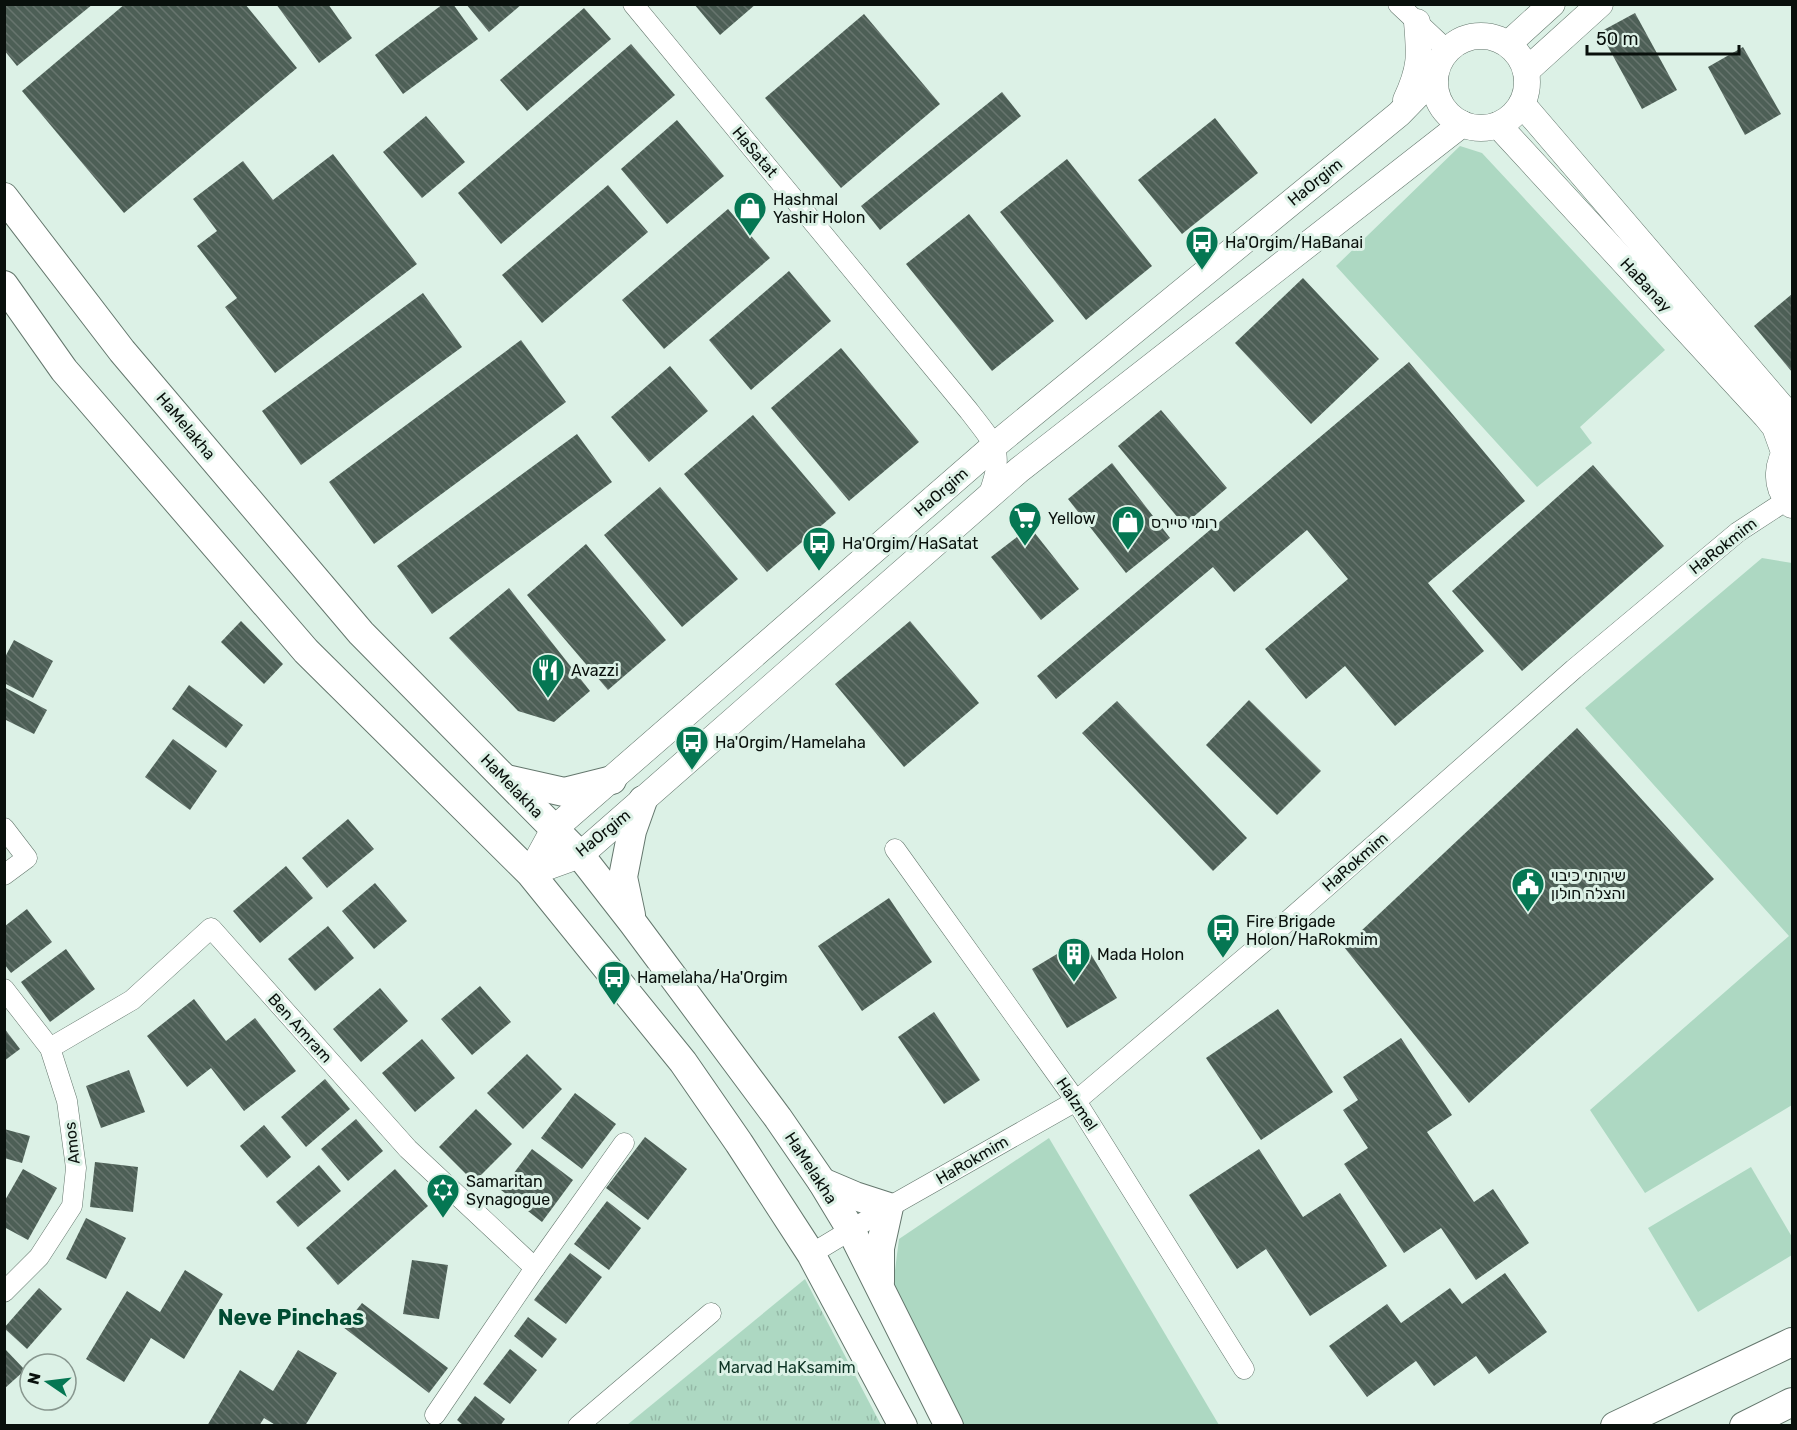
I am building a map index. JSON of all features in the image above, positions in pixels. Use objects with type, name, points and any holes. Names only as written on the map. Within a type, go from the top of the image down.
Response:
[{"type":"main road","name":"HaMelakha","points":[[4,197],[122,351],[361,633],[580,855],[633,923],[778,1118],[822,1182],[851,1230],[949,1425]]},
{"type":"main road","points":[[4,285],[64,370],[306,651],[530,873],[683,1062],[811,1254],[903,1425]]},
{"type":"main road","points":[[506,779],[564,792],[612,780]]},
{"type":"main road","points":[[633,923],[623,877],[632,831],[643,800]]},
{"type":"main road","points":[[822,1182],[889,1207],[880,1248],[881,1290]]},
{"type":"main road","points":[[1615,1425],[1792,1342]]},
{"type":"main road","points":[[1744,1425],[1792,1402]]},
{"type":"street","name":"HaSatat","points":[[633,4],[995,445]]},
{"type":"street","points":[[1398,4],[1447,50]]},
{"type":"street","points":[[1508,44],[1552,4]]},
{"type":"street","points":[[1526,71],[1600,4]]},
{"type":"street","points":[[1399,114],[1416,79],[1420,59],[1417,22]]},
{"type":"street","points":[[1477,36],[1493,37],[1508,44],[1520,56],[1526,71],[1527,88],[1522,104],[1512,117],[1498,125],[1474,128],[1450,116],[1440,105],[1435,76],[1439,62],[1447,50],[1461,40],[1477,36]]},
{"type":"street","name":"HaOrgim","points":[[530,873],[555,829],[995,445],[1399,114],[1435,76]]},
{"type":"street","name":"HaBanay","points":[[1522,104],[1792,418]]},
{"type":"street","name":"HaOrgim","points":[[530,873],[580,855],[1019,470],[1462,124]]},
{"type":"street","name":"HaBanay","points":[[1498,125],[1766,416],[1788,447]]},
{"type":"street","name":"HaSatat","points":[[969,411],[976,441],[976,462]]},
{"type":"street","points":[[987,499],[998,462],[995,445]]},
{"type":"street","points":[[1788,447],[1778,476],[1783,492],[1790,502]]},
{"type":"street","name":"HaRokmim","points":[[811,1254],[1076,1101],[1266,940],[1574,669],[1738,532],[1790,502]]},
{"type":"street","points":[[4,828],[27,858],[4,875]]},
{"type":"street","name":"HaIzmel","points":[[895,849],[1076,1101],[1244,1369]]},
{"type":"street","name":"Ben Amram","points":[[50,1048],[132,1000],[212,928],[408,1149],[535,1268]]},
{"type":"street","name":"Amos","points":[[4,989],[50,1048],[67,1101],[76,1168],[72,1206],[39,1257],[4,1292]]},
{"type":"street","points":[[435,1415],[624,1143]]},
{"type":"street","points":[[578,1425],[711,1313]]},
{"type":"green space","points":[[1460,146],[1482,153],[1665,350],[1580,427],[1592,443],[1537,487],[1336,266]]},
{"type":"green space","points":[[1762,558],[1792,563],[1792,1105],[1645,1193],[1590,1110],[1789,936],[1585,708]]},
{"type":"green space","points":[[1049,1138],[1219,1425],[961,1425],[892,1294],[899,1239]]},
{"type":"green space","points":[[1751,1167],[1792,1237],[1792,1255],[1698,1312],[1648,1228]]},
{"type":"green space","name":"Marvad HaKsamim","points":[[805,1279],[881,1425],[627,1425]]},
{"type":"building","points":[[4,4],[93,4],[17,66],[4,50]]},
{"type":"building","points":[[125,4],[245,4],[297,68],[124,213],[22,91]]},
{"type":"building","points":[[276,4],[328,4],[352,38],[319,63]]},
{"type":"building","points":[[443,4],[453,4],[478,39],[403,94],[375,55]]},
{"type":"building","points":[[466,4],[522,4],[489,32]]},
{"type":"building","points":[[694,4],[756,4],[720,35]]},
{"type":"building","points":[[584,8],[611,39],[527,111],[500,80]]},
{"type":"building","points":[[1635,13],[1677,90],[1642,109],[1600,32]]},
{"type":"building","points":[[864,14],[940,104],[841,188],[765,98]]},
{"type":"building","points":[[631,44],[675,95],[501,244],[458,193]]},
{"type":"building","points":[[1743,47],[1781,114],[1745,135],[1708,67]]},
{"type":"building","points":[[1002,92],[1021,116],[880,230],[861,206]]},
{"type":"building","points":[[426,116],[465,162],[422,198],[383,152]]},
{"type":"building","points":[[1215,118],[1258,173],[1182,234],[1138,180]]},
{"type":"building","points":[[677,120],[724,176],[667,224],[621,169]]},
{"type":"building","points":[[333,154],[417,264],[275,373],[225,307],[237,298],[197,246],[217,231],[193,199],[243,161],[273,200]]},
{"type":"building","points":[[1067,159],[1152,266],[1086,320],[1000,212]]},
{"type":"building","points":[[608,185],[648,232],[542,323],[502,275]]},
{"type":"building","points":[[728,209],[770,258],[664,349],[622,300]]},
{"type":"building","points":[[969,214],[1054,321],[992,371],[906,264]]},
{"type":"building","points":[[789,271],[831,321],[751,390],[709,340]]},
{"type":"building","points":[[1303,278],[1379,359],[1311,424],[1235,343]]},
{"type":"building","points":[[423,293],[462,347],[301,465],[262,411]]},
{"type":"building","points":[[1792,294],[1792,372],[1754,326]]},
{"type":"building","points":[[521,340],[566,402],[374,544],[329,482]]},
{"type":"building","points":[[841,348],[919,442],[849,501],[771,408]]},
{"type":"building","points":[[1409,362],[1525,501],[1428,583],[1484,651],[1395,726],[1345,666],[1306,699],[1265,649],[1348,579],[1307,530],[1234,592],[1213,567],[1056,699],[1037,676]]},
{"type":"building","points":[[670,366],[708,411],[649,462],[611,417]]},
{"type":"building","points":[[1161,410],[1227,488],[1184,525],[1118,446]]},
{"type":"building","points":[[753,415],[836,513],[767,572],[684,474]]},
{"type":"building","points":[[577,434],[612,482],[432,614],[397,566]]},
{"type":"building","points":[[1112,463],[1170,538],[1126,573],[1068,499]]},
{"type":"building","points":[[1593,465],[1664,546],[1522,671],[1452,591]]},
{"type":"building","points":[[660,487],[738,579],[682,627],[604,535]]},
{"type":"building","points":[[1030,527],[1079,589],[1041,620],[991,557]]},
{"type":"building","points":[[586,544],[666,640],[608,690],[527,595]]},
{"type":"building","points":[[509,588],[590,691],[554,722],[518,711],[449,638]]},
{"type":"building","points":[[241,621],[283,664],[264,684],[221,642]]},
{"type":"building","points":[[910,621],[979,703],[904,767],[835,684]]},
{"type":"building","points":[[14,640],[53,661],[33,698],[4,683],[4,659]]},
{"type":"building","points":[[189,685],[243,725],[226,748],[172,709]]},
{"type":"building","points":[[4,687],[47,710],[34,734],[4,719]]},
{"type":"building","points":[[1249,700],[1321,771],[1277,815],[1206,745]]},
{"type":"building","points":[[1117,701],[1247,838],[1213,871],[1082,733]]},
{"type":"building","name":"שירותי כיבוי והצלה חולון","points":[[1577,728],[1714,879],[1469,1103],[1344,947]]},
{"type":"building","points":[[173,739],[217,771],[190,810],[145,777]]},
{"type":"building","points":[[348,819],[374,849],[327,888],[302,858]]},
{"type":"building","points":[[286,866],[313,898],[260,943],[233,911]]},
{"type":"building","points":[[375,883],[407,921],[374,949],[342,911]]},
{"type":"building","points":[[889,898],[932,962],[862,1011],[818,946]]},
{"type":"building","points":[[27,909],[52,942],[11,973],[5,965],[5,926]]},
{"type":"building","points":[[328,926],[354,958],[315,991],[288,959]]},
{"type":"building","name":"Mada Holon","points":[[1082,939],[1117,998],[1067,1028],[1032,969]]},
{"type":"building","points":[[66,949],[95,989],[50,1022],[21,982]]},
{"type":"building","points":[[480,986],[511,1022],[472,1055],[441,1019]]},
{"type":"building","points":[[380,988],[408,1021],[361,1062],[333,1029]]},
{"type":"building","points":[[194,999],[226,1041],[255,1018],[296,1071],[244,1111],[211,1068],[187,1087],[147,1036]]},
{"type":"building","points":[[1278,1009],[1333,1092],[1261,1140],[1206,1058]]},
{"type":"building","points":[[934,1012],[980,1080],[944,1104],[898,1037]]},
{"type":"building","points":[[4,1028],[20,1049],[4,1061]]},
{"type":"building","points":[[1401,1038],[1452,1115],[1427,1132],[1474,1202],[1493,1189],[1529,1243],[1476,1280],[1441,1228],[1404,1253],[1344,1164],[1368,1148],[1343,1110],[1358,1100],[1343,1077]]},
{"type":"building","points":[[422,1039],[455,1078],[415,1112],[382,1073]]},
{"type":"building","points":[[527,1054],[562,1089],[523,1129],[487,1093]]},
{"type":"building","points":[[129,1070],[145,1112],[101,1128],[86,1086]]},
{"type":"building","points":[[325,1079],[350,1109],[306,1147],[281,1117]]},
{"type":"building","points":[[575,1093],[616,1124],[582,1169],[541,1138]]},
{"type":"building","points":[[476,1109],[512,1144],[474,1182],[439,1147]]},
{"type":"building","points":[[356,1119],[383,1151],[348,1181],[321,1149]]},
{"type":"building","points":[[264,1125],[291,1157],[267,1178],[240,1146]]},
{"type":"building","points":[[4,1129],[30,1136],[22,1163],[4,1158]]},
{"type":"building","points":[[645,1137],[687,1169],[648,1220],[606,1188]]},
{"type":"building","points":[[532,1149],[573,1180],[542,1222],[501,1190]]},
{"type":"building","points":[[1259,1149],[1303,1217],[1340,1193],[1387,1266],[1310,1316],[1266,1249],[1237,1269],[1189,1195]]},
{"type":"building","points":[[95,1162],[138,1167],[133,1212],[90,1207]]},
{"type":"building","points":[[319,1165],[341,1191],[298,1227],[276,1202]]},
{"type":"building","points":[[23,1169],[57,1188],[28,1240],[4,1227],[4,1202]]},
{"type":"building","points":[[395,1169],[428,1206],[338,1285],[306,1248]]},
{"type":"building","points":[[607,1201],[641,1228],[609,1270],[574,1244]]},
{"type":"building","points":[[86,1218],[126,1238],[106,1279],[66,1259]]},
{"type":"building","points":[[570,1253],[602,1277],[566,1324],[534,1300]]},
{"type":"building","points":[[412,1260],[448,1265],[439,1319],[403,1314]]},
{"type":"building","points":[[185,1270],[223,1294],[184,1359],[151,1338],[124,1382],[86,1359],[127,1291],[160,1312]]},
{"type":"building","points":[[1505,1273],[1547,1332],[1489,1374],[1476,1356],[1434,1386],[1416,1361],[1367,1397],[1329,1346],[1387,1304],[1401,1323],[1450,1288],[1462,1304]]},
{"type":"building","points":[[39,1288],[62,1309],[27,1349],[4,1328]]},
{"type":"building","points":[[362,1303],[448,1368],[429,1393],[343,1327]]},
{"type":"building","points":[[528,1317],[557,1339],[542,1358],[514,1336]]},
{"type":"building","points":[[4,1348],[18,1363],[18,1376],[4,1389]]},
{"type":"building","points":[[510,1349],[537,1370],[510,1404],[483,1384]]},
{"type":"building","points":[[298,1350],[337,1373],[305,1426],[277,1426],[264,1418],[259,1426],[207,1426],[240,1370],[273,1391]]},
{"type":"building","points":[[475,1396],[505,1419],[500,1426],[464,1426],[457,1420]]},
{"type":"place","name":"Hashmal Yashir Holon","points":[[750,237]]},
{"type":"place","name":"Ha'Orgim/HaBanai","points":[[1202,271]]},
{"type":"place","name":"Yellow","points":[[1025,547]]},
{"type":"place","name":"רומי טיירס","points":[[1128,551]]},
{"type":"place","name":"Ha'Orgim/HaSatat","points":[[819,572]]},
{"type":"place","name":"Avazzi","points":[[548,699]]},
{"type":"place","name":"Ha'Orgim/Hamelaha","points":[[692,771]]},
{"type":"place","name":"שירותי כיבוי והצלה חולון","points":[[1528,913]]},
{"type":"place","name":"Fire Brigade Holon/HaRokmim","points":[[1223,959]]},
{"type":"place","name":"Mada Holon","points":[[1074,983]]},
{"type":"place","name":"Hamelaha/Ha'Orgim","points":[[614,1006]]},
{"type":"place","name":"Samaritan Synagogue","points":[[443,1219]]},
{"type":"district","name":"Neve Pinchas","points":[[291,1317]]}]
